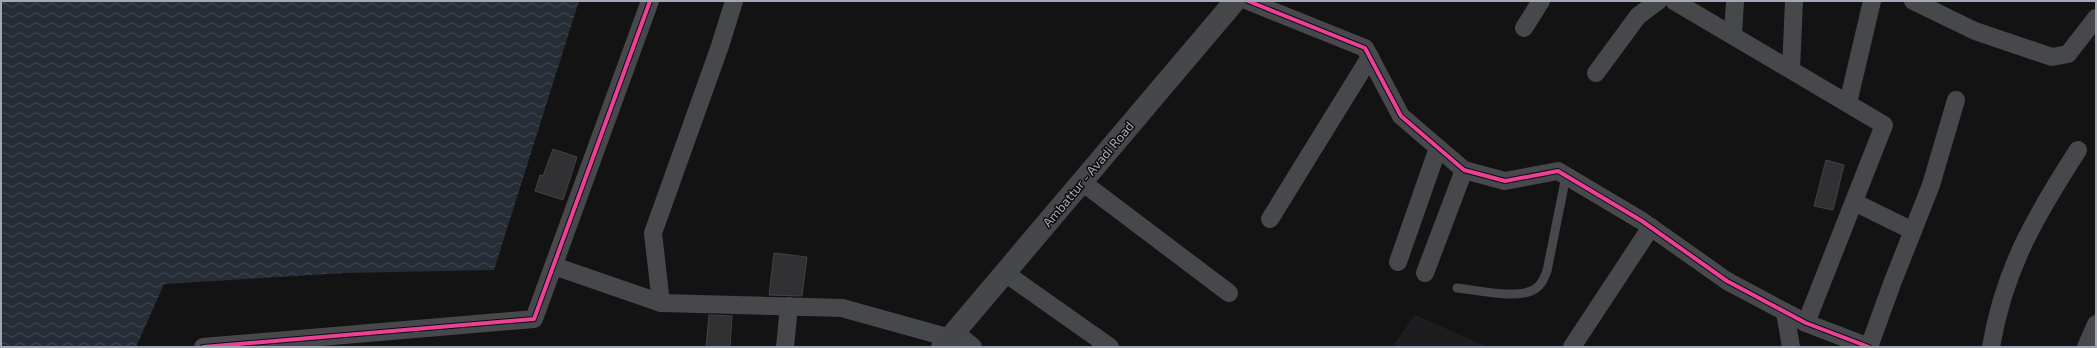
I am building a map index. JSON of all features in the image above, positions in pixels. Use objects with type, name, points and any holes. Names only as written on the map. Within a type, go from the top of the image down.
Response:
[{"type":"street","points":[[203,347],[534,319],[650,1]]},
{"type":"street","points":[[660,303],[653,233],[720,46],[734,1]]},
{"type":"street","name":"Ambattur - Avadi Road","points":[[949,339],[1235,1]]},
{"type":"street","points":[[1248,1],[1365,48],[1400,116],[1464,170],[1505,181],[1558,171],[1651,227],[1728,281],[1806,323],[1869,347],[1893,280],[1931,185],[1956,100]]},
{"type":"street","points":[[1524,28],[1541,1]]},
{"type":"street","points":[[1596,73],[1638,16],[1658,1]]},
{"type":"street","points":[[1674,1],[1884,125],[1806,323]]},
{"type":"street","points":[[1733,35],[1735,1]]},
{"type":"street","points":[[1791,69],[1794,1]]},
{"type":"street","points":[[1848,103],[1872,1]]},
{"type":"street","points":[[1913,1],[1975,31],[2052,57],[2068,54],[2096,18]]},
{"type":"street","points":[[1270,219],[1370,57]]},
{"type":"street","points":[[1398,262],[1438,148]]},
{"type":"street","points":[[1991,347],[2003,292],[2016,256],[2050,193],[2078,150]]},
{"type":"street","points":[[1425,273],[1464,170]]},
{"type":"street","points":[[1082,182],[1229,293]]},
{"type":"street","points":[[1854,202],[1913,230]]},
{"type":"street","points":[[1572,347],[1651,227]]},
{"type":"street","points":[[554,266],[660,303],[842,308],[973,347]]},
{"type":"street","points":[[1005,273],[1110,347]]},
{"type":"street","points":[[784,347],[789,306]]},
{"type":"street","points":[[1785,312],[1791,347]]},
{"type":"street","points":[[2086,347],[2096,324]]},
{"type":"lane","points":[[1457,288],[1523,294],[1536,289],[1542,282],[1547,271],[1566,176]]},
{"type":"shaded area","points":[[1415,315],[1488,347],[1392,347]]},
{"type":"water","points":[[1,1],[579,1],[494,270],[345,273],[164,284],[136,347],[1,347]]},
{"type":"building","points":[[553,149],[577,157],[563,200],[535,191],[540,175],[543,176]]},
{"type":"building","points":[[1826,160],[1844,165],[1833,210],[1814,206]]},
{"type":"building","points":[[774,253],[807,257],[802,296],[769,295]]},
{"type":"building","points":[[709,315],[732,316],[730,347],[706,347]]},
{"type":"cycle path","points":[[203,347],[534,319],[650,1]]},
{"type":"cycle path","points":[[1248,1],[1365,48],[1401,116],[1464,170],[1505,181],[1558,171],[1642,221],[1727,281],[1806,323],[1869,347]]}]
